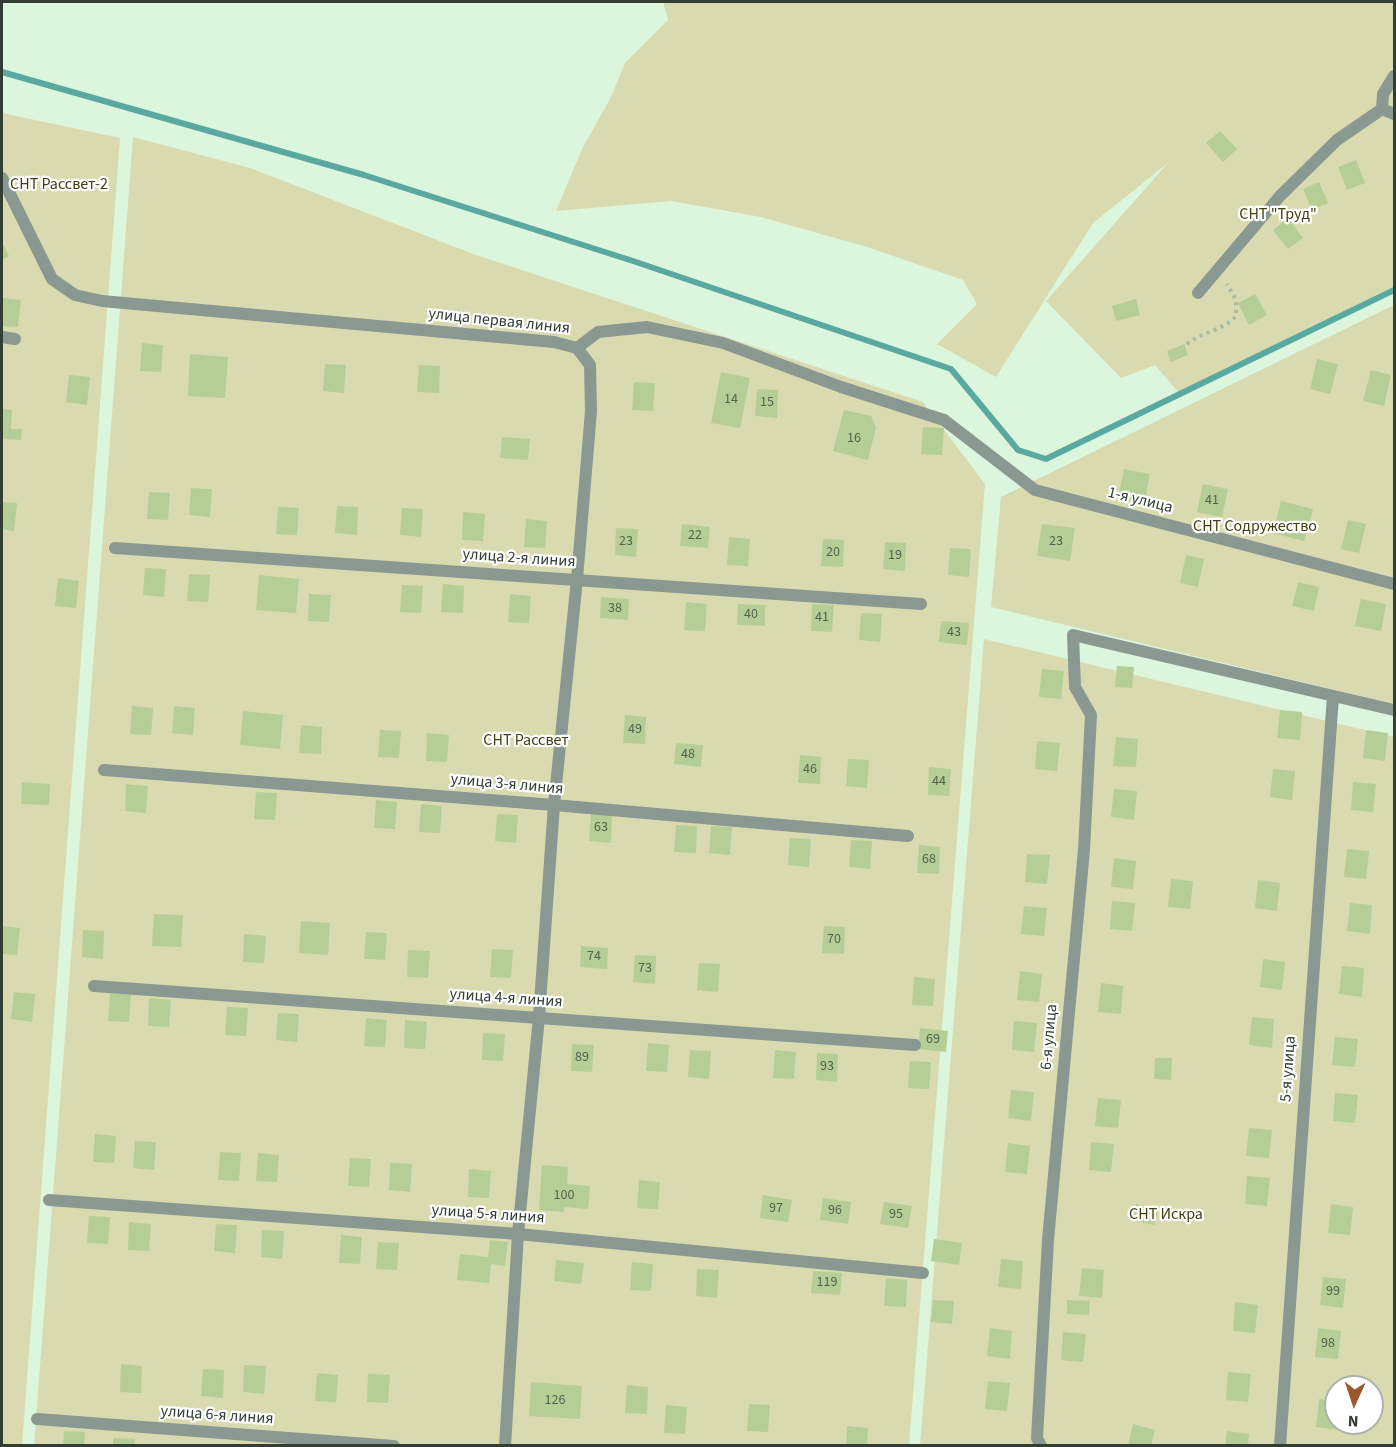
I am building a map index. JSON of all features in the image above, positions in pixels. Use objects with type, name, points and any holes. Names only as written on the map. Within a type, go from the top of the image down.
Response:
[{"type":"street","points":[[1382,109],[1383,94],[1395,76]]},
{"type":"street","points":[[1382,109],[1395,114]]},
{"type":"street","points":[[1198,293],[1280,196],[1337,140],[1382,109]]},
{"type":"street","name":"улица первая линия","points":[[2,178],[52,279],[75,295],[102,301],[554,342],[577,348],[598,332],[647,327],[723,343],[841,387],[944,420],[1035,490],[1087,505]]},
{"type":"street","points":[[2,338],[15,339]]},
{"type":"street","points":[[505,1446],[518,1234],[539,1017],[554,805],[591,411],[590,365],[577,348]]},
{"type":"street","name":"1-я улица","points":[[1087,505],[1395,584]]},
{"type":"street","name":"улица 2-я линия","points":[[115,548],[921,604]]},
{"type":"street","name":"6-я улица","points":[[1041,1446],[1037,1438],[1048,1240],[1084,850],[1091,715],[1075,687],[1073,635],[1333,696]]},
{"type":"street","points":[[1333,696],[1395,710]]},
{"type":"street","name":"5-я улица","points":[[1280,1446],[1333,696]]},
{"type":"street","name":"улица 3-я линия","points":[[104,770],[554,805],[908,836]]},
{"type":"street","name":"улица 4-я линия","points":[[94,986],[915,1045]]},
{"type":"street","name":"улица 5-я линия","points":[[49,1200],[518,1234],[923,1273]]},
{"type":"street","name":"улица 6-я линия","points":[[37,1419],[393,1446]]},
{"type":"path","points":[[1187,344],[1227,325],[1236,316],[1236,300],[1218,270]]},
{"type":"green space","name":"СНТ \"Труд\"","points":[[663,2],[1394,2],[1394,286],[1179,393],[1155,365],[1121,378],[1046,301],[1168,163],[1093,223],[996,377],[937,344],[977,304],[963,280],[867,247],[761,217],[671,201],[556,211],[583,147],[611,97],[625,63],[668,20]]},
{"type":"green space","name":"СНТ Рассвет-2","points":[[2,113],[120,138],[22,1445],[2,1446]]},
{"type":"green space","name":"СНТ Рассвет","points":[[133,137],[250,168],[476,255],[923,402],[985,484],[909,1445],[34,1446]]},
{"type":"green space","name":"СНТ Содружество","points":[[1394,305],[1394,704],[991,607],[1001,497]]},
{"type":"green space","name":"СНТ Искра","points":[[984,639],[1394,737],[1394,1445],[920,1446]]},
{"type":"building","points":[[1220,131],[1237,149],[1223,162],[1206,143]]},
{"type":"building","points":[[1356,160],[1365,183],[1347,190],[1338,167]]},
{"type":"building","points":[[1319,182],[1328,203],[1312,210],[1303,189]]},
{"type":"building","points":[[1288,218],[1303,238],[1288,249],[1273,230]]},
{"type":"building","points":[[2,242],[9,256],[2,260]]},
{"type":"building","points":[[1255,294],[1267,315],[1249,325],[1238,303]]},
{"type":"building","points":[[2,298],[21,300],[18,327],[2,326]]},
{"type":"building","points":[[1136,299],[1140,315],[1116,321],[1112,306]]},
{"type":"building","points":[[142,343],[163,345],[161,372],[140,371]]},
{"type":"building","points":[[1184,344],[1188,355],[1171,362],[1167,351]]},
{"type":"building","points":[[190,354],[228,357],[225,398],[188,396]]},
{"type":"building","points":[[1317,359],[1338,364],[1330,394],[1310,389]]},
{"type":"building","points":[[325,364],[346,365],[344,393],[323,391]]},
{"type":"building","points":[[419,365],[440,366],[439,393],[417,392]]},
{"type":"building","points":[[1371,370],[1391,375],[1384,406],[1363,401]]},
{"type":"building","points":[[721,372],[750,378],[740,428],[711,423]]},
{"type":"building","points":[[69,375],[90,377],[87,405],[66,402]]},
{"type":"building","points":[[634,382],[655,383],[653,411],[632,410]]},
{"type":"building","points":[[757,389],[778,390],[777,418],[755,416]]},
{"type":"building","points":[[2,409],[12,410],[11,429],[22,429],[21,440],[2,439]]},
{"type":"building","points":[[844,410],[871,416],[876,427],[868,460],[833,451]]},
{"type":"building","points":[[923,427],[944,428],[942,455],[921,454]]},
{"type":"building","points":[[502,437],[530,439],[528,460],[500,458]]},
{"type":"building","points":[[1124,469],[1150,474],[1144,504],[1118,499]]},
{"type":"building","points":[[1203,484],[1228,489],[1222,517],[1197,512]]},
{"type":"building","points":[[191,488],[212,489],[210,517],[189,515]]},
{"type":"building","points":[[149,492],[170,493],[168,520],[147,519]]},
{"type":"building","points":[[1281,501],[1313,509],[1304,541],[1273,533]]},
{"type":"building","points":[[2,502],[17,503],[14,531],[2,529]]},
{"type":"building","points":[[337,506],[358,507],[357,535],[335,533]]},
{"type":"building","points":[[278,507],[299,508],[297,535],[276,534]]},
{"type":"building","points":[[402,508],[423,509],[421,537],[400,535]]},
{"type":"building","points":[[463,512],[485,514],[483,541],[462,540]]},
{"type":"building","points":[[526,519],[547,521],[545,548],[524,547]]},
{"type":"building","points":[[1348,520],[1366,524],[1359,553],[1341,549]]},
{"type":"building","points":[[682,524],[710,527],[708,548],[680,546]]},
{"type":"building","points":[[1042,524],[1075,528],[1070,561],[1037,556]]},
{"type":"building","points":[[616,528],[638,529],[636,557],[615,555]]},
{"type":"building","points":[[729,537],[750,539],[748,566],[727,565]]},
{"type":"building","points":[[823,539],[844,540],[843,567],[821,566]]},
{"type":"building","points":[[885,542],[906,543],[905,571],[883,569]]},
{"type":"building","points":[[950,548],[971,549],[969,577],[948,575]]},
{"type":"building","points":[[1186,555],[1204,559],[1198,587],[1180,583]]},
{"type":"building","points":[[145,568],[166,569],[164,597],[143,595]]},
{"type":"building","points":[[189,574],[210,575],[208,602],[187,601]]},
{"type":"building","points":[[259,575],[299,579],[296,613],[256,610]]},
{"type":"building","points":[[58,578],[79,581],[76,608],[55,606]]},
{"type":"building","points":[[1298,582],[1319,587],[1314,611],[1292,606]]},
{"type":"building","points":[[443,584],[464,586],[463,613],[441,612]]},
{"type":"building","points":[[402,585],[423,586],[421,613],[400,612]]},
{"type":"building","points":[[309,594],[331,595],[329,622],[308,621]]},
{"type":"building","points":[[510,594],[531,596],[529,623],[508,622]]},
{"type":"building","points":[[601,597],[629,599],[628,620],[600,618]]},
{"type":"building","points":[[1361,599],[1386,604],[1381,631],[1355,626]]},
{"type":"building","points":[[686,602],[707,604],[705,631],[684,630]]},
{"type":"building","points":[[738,604],[765,605],[765,626],[737,625]]},
{"type":"building","points":[[812,604],[834,605],[832,632],[811,631]]},
{"type":"building","points":[[861,613],[882,614],[880,642],[859,640]]},
{"type":"building","points":[[941,621],[969,623],[967,645],[939,642]]},
{"type":"building","points":[[1117,666],[1134,667],[1132,688],[1115,687]]},
{"type":"building","points":[[1042,669],[1064,671],[1061,699],[1039,697]]},
{"type":"building","points":[[132,706],[153,708],[151,735],[130,734]]},
{"type":"building","points":[[174,706],[195,708],[193,735],[172,733]]},
{"type":"building","points":[[1280,710],[1302,712],[1300,740],[1277,738]]},
{"type":"building","points":[[243,711],[283,715],[280,749],[240,745]]},
{"type":"building","points":[[625,715],[646,717],[645,744],[623,743]]},
{"type":"building","points":[[301,725],[322,727],[321,754],[299,753]]},
{"type":"building","points":[[380,730],[401,731],[399,758],[378,757]]},
{"type":"building","points":[[1366,730],[1388,733],[1385,761],[1363,758]]},
{"type":"building","points":[[427,733],[449,735],[447,762],[426,761]]},
{"type":"building","points":[[1116,737],[1138,739],[1136,767],[1113,766]]},
{"type":"building","points":[[1037,741],[1060,743],[1057,771],[1035,769]]},
{"type":"building","points":[[676,743],[703,745],[701,767],[674,764]]},
{"type":"building","points":[[800,755],[821,757],[820,784],[798,783]]},
{"type":"building","points":[[848,759],[869,760],[867,788],[846,786]]},
{"type":"building","points":[[929,767],[951,769],[949,796],[928,795]]},
{"type":"building","points":[[1273,769],[1295,771],[1292,800],[1270,797]]},
{"type":"building","points":[[22,782],[50,784],[49,805],[21,804]]},
{"type":"building","points":[[1353,782],[1376,784],[1373,812],[1351,810]]},
{"type":"building","points":[[126,784],[148,786],[146,813],[125,811]]},
{"type":"building","points":[[1114,789],[1137,791],[1134,820],[1111,817]]},
{"type":"building","points":[[256,792],[277,793],[275,820],[254,819]]},
{"type":"building","points":[[376,800],[397,802],[395,829],[374,828]]},
{"type":"building","points":[[421,804],[442,806],[440,833],[419,832]]},
{"type":"building","points":[[497,814],[518,815],[516,843],[495,841]]},
{"type":"building","points":[[591,814],[612,815],[611,843],[589,841]]},
{"type":"building","points":[[676,825],[697,826],[696,853],[674,852]]},
{"type":"building","points":[[711,826],[732,827],[730,855],[709,853]]},
{"type":"building","points":[[790,838],[811,839],[809,867],[788,865]]},
{"type":"building","points":[[851,840],[872,841],[870,869],[849,867]]},
{"type":"building","points":[[919,845],[940,847],[939,874],[917,873]]},
{"type":"building","points":[[1347,849],[1369,851],[1366,879],[1344,877]]},
{"type":"building","points":[[1027,854],[1050,855],[1047,884],[1025,882]]},
{"type":"building","points":[[1114,858],[1136,861],[1133,889],[1111,887]]},
{"type":"building","points":[[1171,879],[1193,881],[1190,909],[1168,907]]},
{"type":"building","points":[[1258,880],[1280,883],[1277,911],[1255,908]]},
{"type":"building","points":[[1112,901],[1135,903],[1132,931],[1110,929]]},
{"type":"building","points":[[1350,903],[1372,905],[1370,934],[1347,931]]},
{"type":"building","points":[[1024,906],[1047,908],[1044,936],[1021,934]]},
{"type":"building","points":[[154,914],[183,915],[181,947],[152,946]]},
{"type":"building","points":[[301,921],[330,923],[328,955],[299,953]]},
{"type":"building","points":[[2,926],[20,928],[17,955],[2,954]]},
{"type":"building","points":[[824,926],[845,927],[844,954],[822,953]]},
{"type":"building","points":[[83,930],[104,931],[103,959],[82,957]]},
{"type":"building","points":[[366,932],[387,933],[385,960],[364,959]]},
{"type":"building","points":[[244,934],[266,936],[264,963],[243,962]]},
{"type":"building","points":[[581,946],[608,948],[607,969],[580,967]]},
{"type":"building","points":[[492,949],[513,950],[511,978],[490,977]]},
{"type":"building","points":[[408,950],[430,951],[428,978],[407,977]]},
{"type":"building","points":[[635,955],[656,956],[655,984],[633,982]]},
{"type":"building","points":[[1263,959],[1285,962],[1282,990],[1260,987]]},
{"type":"building","points":[[699,963],[720,964],[718,992],[697,990]]},
{"type":"building","points":[[1342,966],[1364,968],[1362,997],[1339,994]]},
{"type":"building","points":[[1020,971],[1042,974],[1039,1002],[1017,1000]]},
{"type":"building","points":[[914,977],[935,979],[933,1006],[912,1005]]},
{"type":"building","points":[[1101,983],[1123,986],[1121,1014],[1098,1012]]},
{"type":"building","points":[[14,992],[35,994],[32,1022],[11,1019]]},
{"type":"building","points":[[110,993],[131,995],[129,1022],[108,1021]]},
{"type":"building","points":[[149,998],[171,1000],[169,1027],[148,1026]]},
{"type":"building","points":[[227,1007],[248,1008],[246,1036],[225,1035]]},
{"type":"building","points":[[278,1013],[299,1014],[297,1042],[276,1040]]},
{"type":"building","points":[[1252,1017],[1274,1019],[1272,1048],[1249,1045]]},
{"type":"building","points":[[366,1018],[387,1020],[385,1047],[364,1046]]},
{"type":"building","points":[[405,1020],[427,1022],[425,1049],[404,1048]]},
{"type":"building","points":[[1014,1021],[1037,1023],[1034,1052],[1012,1050]]},
{"type":"building","points":[[920,1028],[948,1031],[946,1052],[918,1049]]},
{"type":"building","points":[[483,1033],[505,1034],[503,1061],[482,1060]]},
{"type":"building","points":[[1335,1037],[1358,1039],[1355,1067],[1332,1065]]},
{"type":"building","points":[[648,1043],[669,1045],[667,1072],[646,1071]]},
{"type":"building","points":[[572,1044],[594,1045],[592,1072],[571,1071]]},
{"type":"building","points":[[690,1050],[711,1051],[709,1079],[688,1077]]},
{"type":"building","points":[[775,1050],[796,1052],[794,1079],[773,1078]]},
{"type":"building","points":[[817,1053],[838,1054],[837,1082],[816,1080]]},
{"type":"building","points":[[1155,1058],[1172,1058],[1171,1080],[1154,1079]]},
{"type":"building","points":[[910,1061],[931,1062],[929,1089],[908,1088]]},
{"type":"building","points":[[1011,1090],[1034,1092],[1031,1121],[1008,1118]]},
{"type":"building","points":[[1335,1093],[1358,1095],[1355,1123],[1333,1121]]},
{"type":"building","points":[[1098,1098],[1121,1100],[1118,1128],[1095,1126]]},
{"type":"building","points":[[1249,1128],[1272,1130],[1269,1158],[1246,1156]]},
{"type":"building","points":[[95,1134],[116,1136],[114,1163],[93,1162]]},
{"type":"building","points":[[135,1141],[156,1142],[154,1170],[133,1168]]},
{"type":"building","points":[[1091,1142],[1114,1144],[1111,1172],[1089,1170]]},
{"type":"building","points":[[1008,1143],[1030,1146],[1027,1174],[1005,1172]]},
{"type":"building","points":[[220,1152],[241,1153],[239,1181],[218,1180]]},
{"type":"building","points":[[258,1153],[279,1155],[277,1182],[256,1181]]},
{"type":"building","points":[[350,1158],[371,1159],[369,1187],[348,1186]]},
{"type":"building","points":[[390,1163],[412,1164],[410,1192],[389,1190]]},
{"type":"building","points":[[542,1165],[568,1167],[567,1184],[590,1186],[588,1209],[564,1207],[564,1212],[539,1210]]},
{"type":"building","points":[[469,1169],[491,1171],[489,1198],[468,1197]]},
{"type":"building","points":[[1247,1176],[1270,1178],[1267,1206],[1245,1204]]},
{"type":"building","points":[[639,1180],[660,1182],[658,1209],[637,1208]]},
{"type":"building","points":[[763,1195],[792,1200],[788,1222],[760,1218]]},
{"type":"building","points":[[823,1198],[851,1202],[848,1224],[820,1220]]},
{"type":"building","points":[[884,1202],[912,1206],[908,1228],[880,1224]]},
{"type":"building","points":[[1136,1204],[1158,1209],[1154,1225],[1132,1220]]},
{"type":"building","points":[[1331,1204],[1353,1207],[1350,1235],[1328,1233]]},
{"type":"building","points":[[89,1216],[110,1217],[108,1244],[87,1243]]},
{"type":"building","points":[[129,1222],[151,1224],[149,1251],[128,1250]]},
{"type":"building","points":[[216,1224],[237,1225],[235,1253],[214,1251]]},
{"type":"building","points":[[262,1230],[284,1231],[282,1259],[261,1257]]},
{"type":"building","points":[[341,1235],[362,1237],[360,1264],[339,1263]]},
{"type":"building","points":[[934,1239],[962,1243],[959,1265],[931,1261]]},
{"type":"building","points":[[490,1240],[508,1242],[505,1266],[491,1264],[489,1283],[457,1280],[460,1254],[488,1257]]},
{"type":"building","points":[[378,1242],[399,1243],[397,1270],[376,1269]]},
{"type":"building","points":[[1001,1259],[1023,1261],[1021,1289],[998,1287]]},
{"type":"building","points":[[556,1260],[584,1263],[581,1284],[554,1281]]},
{"type":"building","points":[[632,1262],[653,1264],[651,1291],[630,1290]]},
{"type":"building","points":[[1082,1268],[1104,1270],[1102,1298],[1079,1296]]},
{"type":"building","points":[[697,1269],[719,1270],[717,1298],[696,1296]]},
{"type":"building","points":[[813,1271],[842,1273],[840,1295],[811,1293]]},
{"type":"building","points":[[1323,1277],[1346,1279],[1343,1308],[1320,1305]]},
{"type":"building","points":[[886,1278],[907,1280],[906,1307],[884,1306]]},
{"type":"building","points":[[933,1300],[954,1301],[952,1324],[931,1322]]},
{"type":"building","points":[[1067,1300],[1090,1301],[1089,1315],[1067,1314]]},
{"type":"building","points":[[1235,1302],[1258,1305],[1255,1333],[1233,1331]]},
{"type":"building","points":[[990,1328],[1012,1331],[1010,1359],[987,1356]]},
{"type":"building","points":[[1318,1328],[1341,1331],[1338,1359],[1315,1357]]},
{"type":"building","points":[[1063,1332],[1086,1334],[1083,1362],[1061,1360]]},
{"type":"building","points":[[121,1364],[142,1366],[141,1393],[120,1392]]},
{"type":"building","points":[[244,1365],[266,1366],[264,1394],[243,1392]]},
{"type":"building","points":[[203,1369],[224,1370],[223,1398],[201,1396]]},
{"type":"building","points":[[1228,1372],[1251,1374],[1248,1402],[1226,1400]]},
{"type":"building","points":[[317,1373],[338,1375],[336,1402],[315,1401]]},
{"type":"building","points":[[368,1374],[390,1375],[388,1403],[367,1402]]},
{"type":"building","points":[[988,1381],[1010,1383],[1007,1411],[985,1409]]},
{"type":"building","points":[[531,1382],[582,1386],[580,1419],[529,1416]]},
{"type":"building","points":[[627,1385],[648,1387],[647,1414],[625,1413]]},
{"type":"building","points":[[1319,1399],[1324,1400],[1324,1428],[1316,1427]]},
{"type":"building","points":[[749,1404],[770,1405],[768,1432],[747,1431]]},
{"type":"building","points":[[666,1405],[687,1407],[685,1434],[664,1433]]},
{"type":"building","points":[[1133,1424],[1155,1430],[1151,1446],[1128,1446]]},
{"type":"building","points":[[847,1426],[868,1428],[867,1446],[846,1446]]},
{"type":"building","points":[[64,1431],[85,1432],[84,1446],[63,1446]]},
{"type":"building","points":[[1227,1431],[1249,1434],[1248,1446],[1225,1446]]},
{"type":"building","points":[[113,1438],[135,1439],[134,1446],[113,1446]]},
{"type":"waterway","points":[[2,72],[364,175],[633,261],[951,369],[1018,450],[1046,459],[1394,290]]}]
